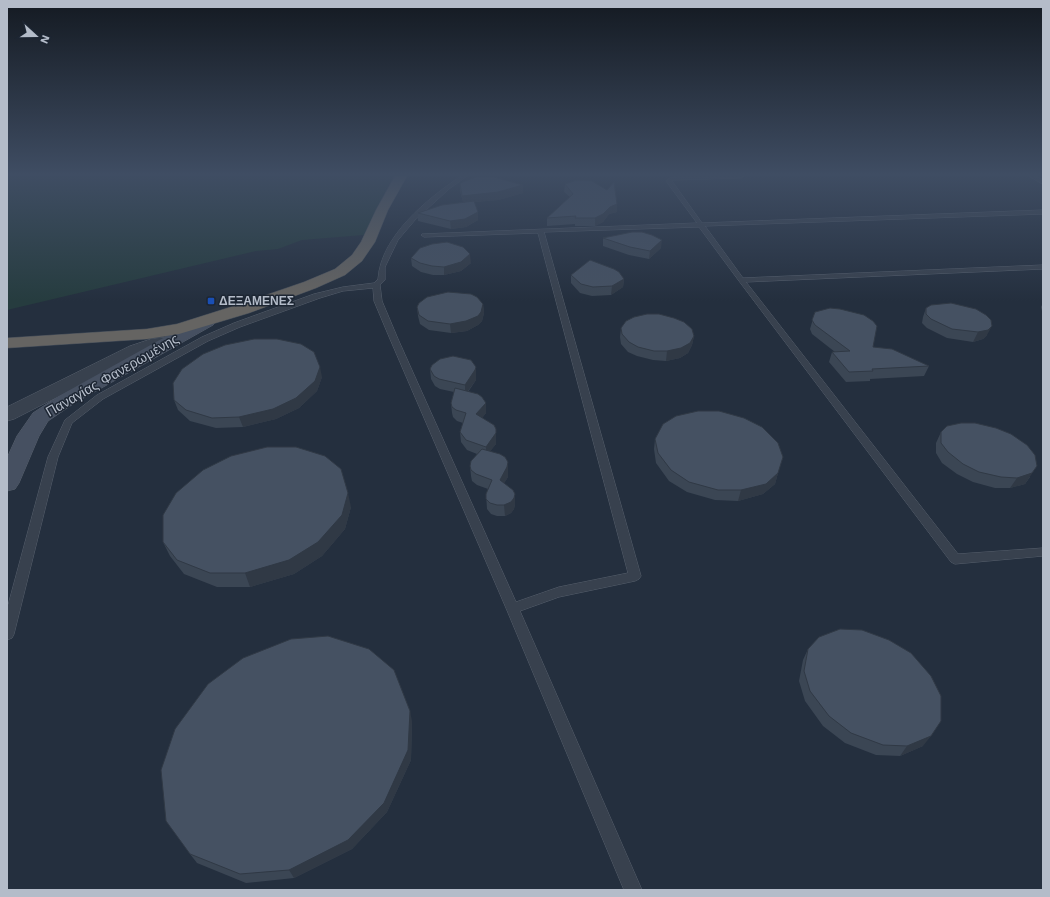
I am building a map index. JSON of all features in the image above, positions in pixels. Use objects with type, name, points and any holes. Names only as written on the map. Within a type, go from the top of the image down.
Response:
[{"type":"highway","points":[[7,343],[147,334],[179,329],[207,321],[310,285],[340,272],[357,258],[368,242],[379,218]]},
{"type":"main road","name":"Παναγίας Φανερωμένης","points":[[7,483],[28,436],[40,417],[66,400],[207,321]]},
{"type":"street","points":[[7,415],[136,350],[151,344],[169,342]]},
{"type":"lane","points":[[7,634],[53,457],[68,422],[100,397],[205,339],[237,325],[317,296],[343,289],[376,285],[381,280],[382,267],[394,240],[417,218]]},
{"type":"lane","points":[[695,218],[741,280],[955,559],[1043,552]]},
{"type":"lane","points":[[424,235],[876,218]]},
{"type":"lane","points":[[512,608],[559,592],[635,576],[540,230]]},
{"type":"lane","points":[[741,280],[1043,268]]},
{"type":"lane","points":[[376,285],[378,301],[394,339],[512,608],[633,890]]},
{"type":"green space","points":[[7,218],[372,218],[364,235],[302,240],[278,249],[256,251],[7,310]]},
{"type":"building","points":[[437,218],[467,218],[465,219],[450,221]]},
{"type":"building","points":[[632,232],[642,232],[662,240],[650,251],[630,247],[603,238]]},
{"type":"building","points":[[447,242],[463,247],[470,254],[461,262],[444,267],[420,263],[411,258],[420,248],[432,244]]},
{"type":"building","points":[[590,260],[614,269],[619,272],[624,279],[612,286],[593,287],[581,284],[571,275]]},
{"type":"building","points":[[448,292],[471,294],[477,297],[483,304],[481,312],[478,316],[466,321],[450,324],[428,321],[419,315],[417,307],[419,303],[427,297]]},
{"type":"building","points":[[951,303],[976,309],[991,320],[992,326],[988,330],[978,332],[952,329],[931,319],[926,314],[926,308],[931,305]]},
{"type":"building","points":[[830,308],[864,315],[873,321],[877,326],[873,347],[892,349],[929,366],[872,369],[873,371],[849,372],[832,352],[850,351],[815,325],[812,320],[815,312]]},
{"type":"building","points":[[647,314],[659,314],[684,322],[692,329],[694,336],[690,343],[681,348],[667,351],[654,351],[638,347],[629,342],[622,334],[621,328],[626,321],[634,317]]},
{"type":"building","points":[[254,339],[277,339],[301,344],[314,352],[320,367],[315,381],[296,398],[273,409],[239,417],[212,418],[186,410],[174,400],[173,383],[182,369],[203,354],[225,345]]},
{"type":"building","points":[[453,356],[471,360],[476,367],[465,385],[439,379],[434,376],[430,369],[432,365],[440,359]]},
{"type":"building","points":[[455,388],[478,394],[486,403],[476,414],[494,425],[496,433],[486,447],[466,440],[460,432],[466,413],[452,407],[451,403]]},
{"type":"building","points":[[698,411],[719,411],[744,418],[762,427],[778,443],[783,457],[778,473],[766,484],[741,490],[718,490],[689,482],[671,470],[658,453],[655,439],[663,424],[676,416]]},
{"type":"building","points":[[961,423],[975,423],[996,428],[1011,434],[1027,445],[1035,455],[1037,466],[1032,473],[1017,478],[1001,477],[979,472],[963,464],[948,452],[941,443],[941,432],[947,426]]},
{"type":"building","points":[[267,447],[296,447],[325,456],[341,469],[348,493],[342,515],[318,542],[289,560],[245,573],[210,573],[177,560],[163,542],[163,515],[176,493],[203,470],[231,456]]},
{"type":"building","points":[[482,449],[500,454],[505,457],[508,462],[500,480],[513,490],[515,494],[511,502],[504,505],[497,505],[490,503],[486,499],[486,494],[492,480],[476,474],[471,470],[470,466],[471,461]]},
{"type":"building","points":[[840,629],[862,630],[889,640],[911,653],[931,676],[941,696],[941,721],[931,736],[907,746],[883,745],[851,733],[829,716],[810,691],[804,671],[808,649],[819,637]]},
{"type":"building","points":[[328,636],[369,649],[394,670],[410,711],[408,750],[384,803],[348,840],[289,870],[240,874],[190,854],[166,821],[161,770],[175,729],[208,684],[243,658],[291,639]]},
{"type":"place","name":"ΔΕΞΑΜΕΝΕΣ","points":[[211,301]]}]
